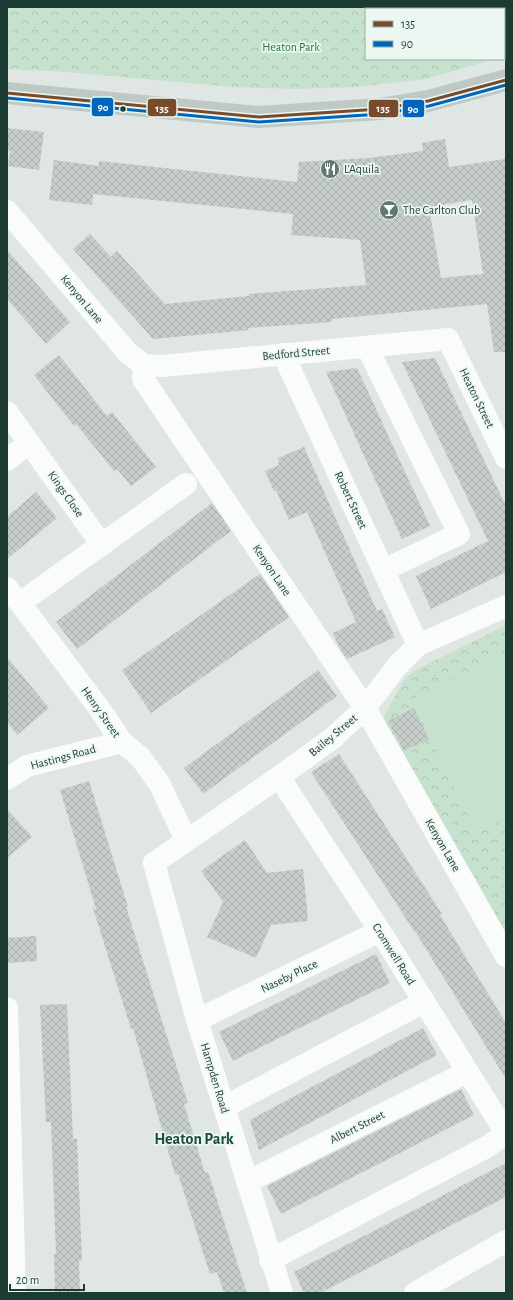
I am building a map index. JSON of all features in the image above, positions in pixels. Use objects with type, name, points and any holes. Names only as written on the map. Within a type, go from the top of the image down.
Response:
[{"type":"main road","points":[[7,93],[258,117],[380,109],[428,101],[506,80]]},
{"type":"street","name":"Kenyon Lane","points":[[7,211],[128,353],[144,365],[143,379],[365,708],[506,956]]},
{"type":"street","name":"Bedford Street","points":[[144,365],[162,366],[448,339]]},
{"type":"street","name":"Heaton Street","points":[[448,339],[506,458]]},
{"type":"street","points":[[367,347],[458,534],[384,570]]},
{"type":"street","name":"Robert Street","points":[[283,354],[418,645]]},
{"type":"street","name":"Kings Close","points":[[7,412],[102,545]]},
{"type":"street","points":[[7,460],[30,443]]},
{"type":"street","points":[[14,596],[102,545],[186,484]]},
{"type":"street","name":"Henry Street","points":[[14,596],[99,708],[122,742],[141,758],[159,783],[186,840]]},
{"type":"street","name":"Bailey Street","points":[[154,862],[279,777],[333,738],[365,708],[398,665],[418,645],[506,606]]},
{"type":"street","name":"Hastings Road","points":[[7,779],[27,766],[122,742]]},
{"type":"street","name":"Cromwell Road","points":[[279,777],[380,931],[506,1133]]},
{"type":"street","name":"Hampden Road","points":[[154,862],[197,1020],[270,1260],[282,1293]]},
{"type":"street","name":"Naseby Place","points":[[197,1020],[380,931]]},
{"type":"street","points":[[224,1107],[424,1002]]},
{"type":"street","points":[[8,1008],[15,1293]]},
{"type":"street","name":"Albert Street","points":[[247,1182],[467,1072]]},
{"type":"street","points":[[270,1260],[487,1147],[506,1133]]},
{"type":"street","points":[[415,1293],[506,1241]]},
{"type":"green space","name":"Heaton Park","points":[[7,7],[506,7],[506,56],[505,8],[365,8],[365,60],[492,60],[426,79],[355,87],[296,89],[234,87],[66,72],[7,69]]},
{"type":"green space","points":[[506,625],[506,932],[383,719],[403,681],[412,672]]},
{"type":"green space","points":[[506,653],[506,818],[476,832],[412,699]]},
{"type":"building","points":[[7,128],[44,132],[39,170],[8,166],[10,151],[7,150]]},
{"type":"building","points":[[445,139],[449,167],[506,159],[506,352],[494,352],[487,304],[332,319],[332,322],[248,328],[249,330],[153,339],[73,249],[90,234],[111,257],[117,251],[165,304],[249,296],[249,294],[366,285],[360,240],[291,235],[293,214],[93,194],[92,205],[49,200],[54,160],[99,166],[99,161],[297,182],[299,162],[369,158],[423,151],[422,143]],"holes":[[[472,200],[483,274],[441,278],[429,207]]]},
{"type":"building","points":[[7,250],[70,322],[46,344],[7,299]]},
{"type":"building","points":[[59,355],[107,416],[112,412],[156,467],[131,486],[117,469],[114,471],[76,424],[74,426],[34,375]]},
{"type":"building","points":[[435,358],[506,506],[506,578],[504,573],[431,609],[416,576],[488,541],[402,362]]},
{"type":"building","points":[[357,368],[430,526],[402,539],[326,372]]},
{"type":"building","points":[[304,447],[377,611],[382,609],[395,637],[347,659],[340,649],[333,633],[356,622],[307,512],[289,520],[276,490],[274,491],[265,471],[279,465],[278,458]]},
{"type":"building","points":[[36,492],[57,518],[7,559],[7,517]]},
{"type":"building","points":[[212,503],[231,531],[77,649],[56,622]]},
{"type":"building","points":[[260,574],[289,617],[151,713],[122,670]]},
{"type":"building","points":[[7,657],[49,708],[17,735],[7,722]]},
{"type":"building","points":[[318,670],[337,696],[203,794],[184,768]]},
{"type":"building","points":[[414,708],[429,739],[404,751],[388,721]]},
{"type":"building","points":[[339,754],[442,914],[440,915],[506,1023],[506,1079],[415,931],[311,772]]},
{"type":"building","points":[[89,781],[128,907],[126,907],[188,1103],[184,1104],[205,1173],[208,1172],[247,1293],[224,1293],[217,1272],[210,1274],[178,1174],[175,1175],[133,1028],[131,1029],[92,905],[97,912],[60,790]]},
{"type":"building","points":[[7,809],[32,837],[7,858]]},
{"type":"building","points":[[245,840],[267,873],[303,869],[306,898],[308,921],[271,925],[256,958],[207,937],[223,902],[201,871]]},
{"type":"building","points":[[36,936],[37,961],[7,963],[7,938]]},
{"type":"building","points":[[376,954],[390,983],[233,1061],[219,1032]]},
{"type":"building","points":[[67,1004],[73,1139],[77,1139],[82,1261],[79,1261],[80,1293],[55,1293],[54,1254],[56,1254],[51,1122],[46,1122],[40,1005]]},
{"type":"building","points":[[423,1028],[437,1055],[259,1150],[250,1120]]},
{"type":"building","points":[[461,1089],[474,1115],[281,1214],[267,1186]]},
{"type":"building","points":[[506,1163],[506,1197],[320,1293],[304,1293],[294,1272]]},
{"type":"transit line","name":"135","points":[[7,93],[259,117],[380,109],[428,101],[506,80]]},
{"type":"transit line","name":"90","points":[[7,98],[259,122],[381,114],[429,106],[506,85]]},
{"type":"place","name":"L'Aquila","points":[[330,169]]},
{"type":"place","name":"The Carlton Club","points":[[389,210]]},
{"type":"district","name":"Heaton Park","points":[[194,1138]]}]
